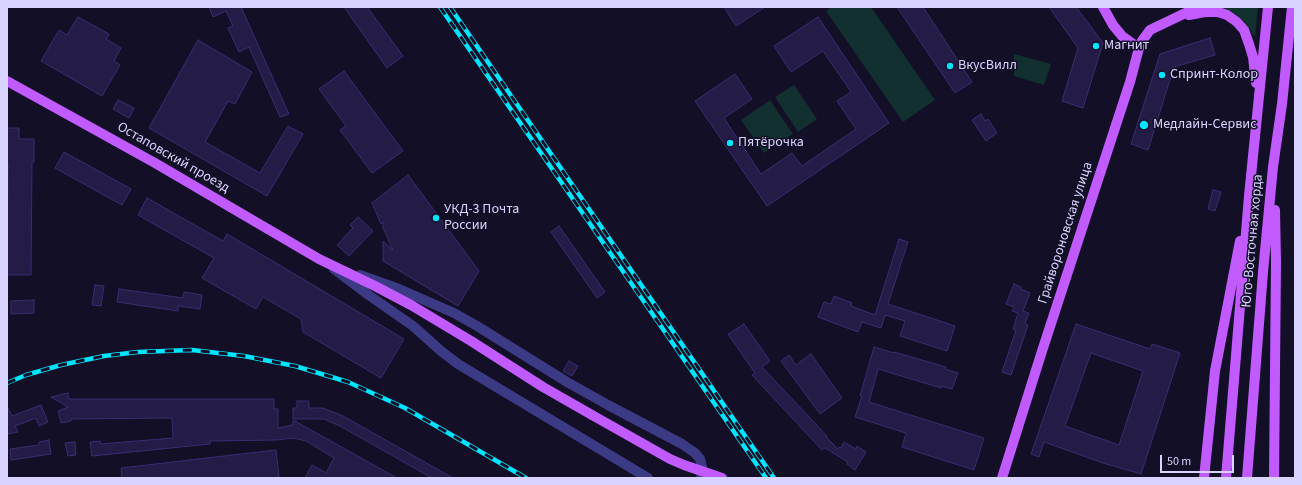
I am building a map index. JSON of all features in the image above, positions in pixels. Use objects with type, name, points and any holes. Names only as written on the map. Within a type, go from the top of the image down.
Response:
[{"type":"main road","points":[[1103,7],[1113,25],[1122,36],[1139,48]]},
{"type":"main road","points":[[1179,17],[1198,7]]},
{"type":"main road","name":"Юго-Восточная хорда","points":[[1226,478],[1249,196],[1268,7]]},
{"type":"main road","name":"Юго-Восточная хорда","points":[[1247,478],[1263,272],[1273,167],[1282,104],[1292,7]]},
{"type":"main road","points":[[1179,17],[1206,12],[1218,12],[1227,15],[1237,22],[1244,30],[1253,57],[1258,102]]},
{"type":"main road","name":"Грайвороновская улица","points":[[1002,478],[1042,348],[1126,96],[1139,48],[1150,30],[1179,17]]},
{"type":"main road","points":[[1282,104],[1295,45]]},
{"type":"main road","name":"Остаповский проезд","points":[[7,81],[122,145],[325,262],[411,305],[543,387],[670,459],[722,478]]},
{"type":"main road","points":[[1273,167],[1276,262],[1274,478]]},
{"type":"main road","points":[[1204,478],[1215,371],[1249,196]]},
{"type":"street","points":[[325,262],[413,326],[458,364],[648,478]]},
{"type":"street","points":[[341,269],[399,289],[454,313],[608,406],[682,444],[695,453],[700,459],[703,471],[701,478]]},
{"type":"green space","points":[[832,7],[871,7],[935,100],[903,122],[826,11]]},
{"type":"green space","points":[[1218,7],[1258,7],[1255,37],[1244,21],[1235,14]]},
{"type":"green space","points":[[1014,54],[1051,64],[1044,85],[1014,76]]},
{"type":"green space","points":[[794,85],[817,119],[798,132],[775,97]]},
{"type":"green space","points":[[770,100],[793,134],[764,153],[741,120]]},
{"type":"building","points":[[209,7],[241,7],[289,114],[280,117],[249,47],[239,52],[228,28],[233,26],[226,11],[213,17]]},
{"type":"building","points":[[344,7],[367,7],[403,56],[387,68]]},
{"type":"building","points":[[724,7],[765,7],[736,26]]},
{"type":"building","points":[[897,7],[923,7],[972,82],[955,93]]},
{"type":"building","points":[[1049,7],[1076,7],[1103,43],[1083,108],[1062,101],[1078,48]]},
{"type":"building","points":[[78,17],[109,34],[106,39],[121,48],[114,61],[120,65],[102,96],[41,61],[59,30],[67,35]]},
{"type":"building","points":[[818,17],[889,123],[767,206],[695,101],[735,74],[752,99],[724,118],[761,174],[792,153],[802,166],[856,129],[837,101],[851,92],[823,51],[791,72],[774,46]]},
{"type":"building","points":[[1210,38],[1215,55],[1174,67],[1148,150],[1131,144],[1160,54]]},
{"type":"building","points":[[198,40],[252,72],[235,104],[228,101],[205,142],[260,173],[288,126],[303,134],[267,196],[149,128]]},
{"type":"building","points":[[344,71],[403,151],[372,173],[340,130],[346,126],[319,89]]},
{"type":"building","points":[[118,100],[134,108],[129,118],[113,109]]},
{"type":"building","points":[[981,114],[985,121],[988,119],[997,133],[986,141],[972,120]]},
{"type":"building","points":[[7,128],[19,128],[19,139],[34,139],[34,162],[32,162],[31,275],[7,275]]},
{"type":"building","points":[[64,152],[131,189],[122,205],[55,168]]},
{"type":"building","points":[[408,175],[479,271],[458,306],[383,261],[383,241],[393,250],[383,228],[383,222],[381,224],[372,203]]},
{"type":"building","points":[[1213,190],[1221,192],[1215,211],[1208,209]]},
{"type":"building","points":[[147,198],[223,241],[227,234],[404,339],[381,378],[303,332],[301,319],[263,297],[256,309],[202,278],[214,258],[138,215]]},
{"type":"building","points":[[358,217],[373,231],[349,256],[337,245],[353,228],[350,225]]},
{"type":"building","points":[[559,226],[605,292],[597,298],[551,232]]},
{"type":"building","points":[[899,239],[908,242],[888,304],[955,326],[947,351],[900,336],[905,321],[885,315],[881,328],[862,322],[858,332],[818,317],[824,302],[831,304],[834,296],[852,303],[851,306],[875,315]]},
{"type":"building","points":[[1014,284],[1030,293],[1023,311],[1029,313],[1025,324],[1028,325],[1011,375],[1002,372],[1016,330],[1013,329],[1018,313],[1012,311],[1014,307],[1006,304]]},
{"type":"building","points":[[95,285],[104,286],[101,306],[92,305]]},
{"type":"building","points":[[119,289],[183,298],[184,292],[202,295],[200,309],[178,306],[178,311],[117,302]]},
{"type":"building","points":[[34,300],[34,313],[11,314],[11,301]]},
{"type":"building","points":[[744,324],[770,361],[762,367],[827,436],[826,437],[838,449],[839,447],[841,448],[844,442],[856,449],[857,446],[866,452],[855,470],[847,464],[848,462],[825,448],[822,450],[752,375],[755,373],[728,334]]},
{"type":"building","points":[[1076,324],[1150,349],[1152,344],[1180,353],[1141,474],[1103,463],[1044,442],[1039,457],[1031,454]],"holes":[[[1091,353],[1143,371],[1119,445],[1065,426]]]},
{"type":"building","points":[[874,347],[946,367],[945,369],[958,373],[952,389],[941,386],[941,388],[878,369],[869,402],[984,438],[974,470],[902,447],[906,433],[855,417],[862,396],[860,396]]},
{"type":"building","points":[[811,354],[842,398],[820,414],[781,361],[789,355],[796,365]]},
{"type":"building","points":[[569,361],[578,366],[572,376],[563,371]]},
{"type":"building","points":[[68,393],[69,399],[274,399],[274,409],[278,409],[278,428],[293,425],[293,420],[397,478],[305,478],[312,465],[326,473],[334,458],[306,441],[293,438],[277,440],[210,441],[210,444],[92,456],[90,442],[100,441],[101,444],[173,438],[172,418],[71,419],[71,421],[61,423],[58,411],[68,407],[51,397]]},
{"type":"building","points":[[297,401],[309,401],[309,408],[323,408],[343,416],[453,478],[432,478],[340,426],[324,419],[293,419],[293,408],[297,408]]},
{"type":"building","points":[[41,405],[48,422],[39,426],[36,418],[15,426],[18,432],[7,434],[7,406],[12,416]]},
{"type":"building","points":[[49,440],[51,454],[11,460],[10,449],[39,445],[39,442]]},
{"type":"building","points":[[75,442],[76,455],[68,456],[65,443]]},
{"type":"building","points":[[276,450],[279,477],[122,478],[121,468]]},
{"type":"railway","points":[[440,7],[766,478]]},
{"type":"railway","points":[[450,7],[774,478]]},
{"type":"railway","points":[[7,383],[26,375],[61,365],[104,356],[138,352],[192,350],[244,356],[295,366],[348,382],[405,408],[526,478]]},
{"type":"place","name":"Магнит","points":[[1096,46]]},
{"type":"place","name":"ВкусВилл","points":[[950,66]]},
{"type":"place","name":"Спринт-Колор","points":[[1162,75]]},
{"type":"place","name":"Медлайн-Сервис","points":[[1144,125]]},
{"type":"place","name":"Пятёрочка","points":[[730,143]]},
{"type":"place","name":"УКД-3 Почта России","points":[[436,218]]}]
